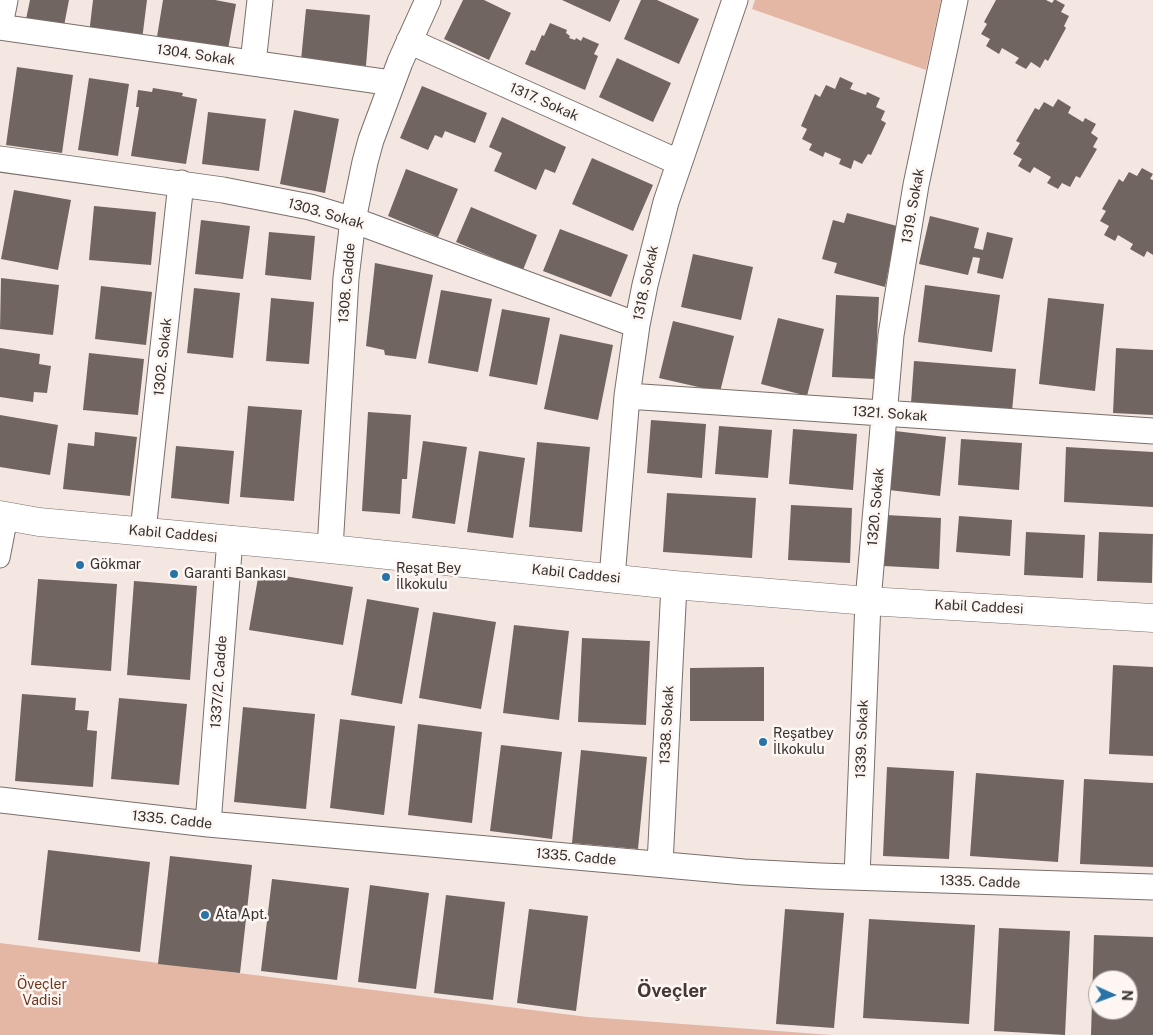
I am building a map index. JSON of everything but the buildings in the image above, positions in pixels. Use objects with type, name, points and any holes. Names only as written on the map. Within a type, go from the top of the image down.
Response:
[{"type":"main road","name":"Kabil Caddesi","points":[[4,516],[39,522],[230,539],[674,585],[868,600],[1153,618]]},
{"type":"street","points":[[0,26],[5,0]]},
{"type":"street","points":[[253,63],[260,0]]},
{"type":"street","name":"1308. Cadde","points":[[330,549],[346,278],[354,220],[371,140],[392,83],[428,0]]},
{"type":"street","name":"1318. Sokak","points":[[612,578],[627,396],[637,325],[655,243],[678,162],[734,0]]},
{"type":"street","name":"1319. Sokak","points":[[884,413],[891,335],[909,224],[955,0]]},
{"type":"street","name":"1304. Sokak","points":[[0,26],[392,83]]},
{"type":"street","name":"1317. Sokak","points":[[410,41],[678,162]]},
{"type":"street","name":"1303. Sokak","points":[[0,159],[182,183],[310,207],[354,220],[637,325]]},
{"type":"street","name":"1302. Sokak","points":[[143,531],[182,183]]},
{"type":"street","name":"1321. Sokak","points":[[627,396],[1153,431]]},
{"type":"street","name":"1320. Sokak","points":[[868,600],[884,413]]},
{"type":"street","points":[[0,558],[4,516]]},
{"type":"street","name":"1337/2. Cadde","points":[[208,824],[230,539]]},
{"type":"street","name":"1338. Sokak","points":[[660,864],[674,585]]},
{"type":"street","name":"1339. Sokak","points":[[857,877],[868,600]]},
{"type":"street","name":"1335. Cadde","points":[[0,800],[208,824],[744,872],[1153,887]]},
{"type":"green space","points":[[755,0],[941,0],[926,70],[752,9]]},
{"type":"green space","name":"Öveçler Vadisi","points":[[0,943],[588,1017],[832,1035],[0,1035]]},
{"type":"place","name":"Gökmar","points":[[80,565]]},
{"type":"place","name":"Garanti Bankası","points":[[174,574]]},
{"type":"place","name":"Reşat Bey İlkokulu","points":[[386,577]]},
{"type":"place","name":"Reşatbey İlkokulu","points":[[763,742]]},
{"type":"place","name":"Ata Apt.","points":[[205,915]]},
{"type":"district","name":"Öveçler","points":[[672,991]]}]
